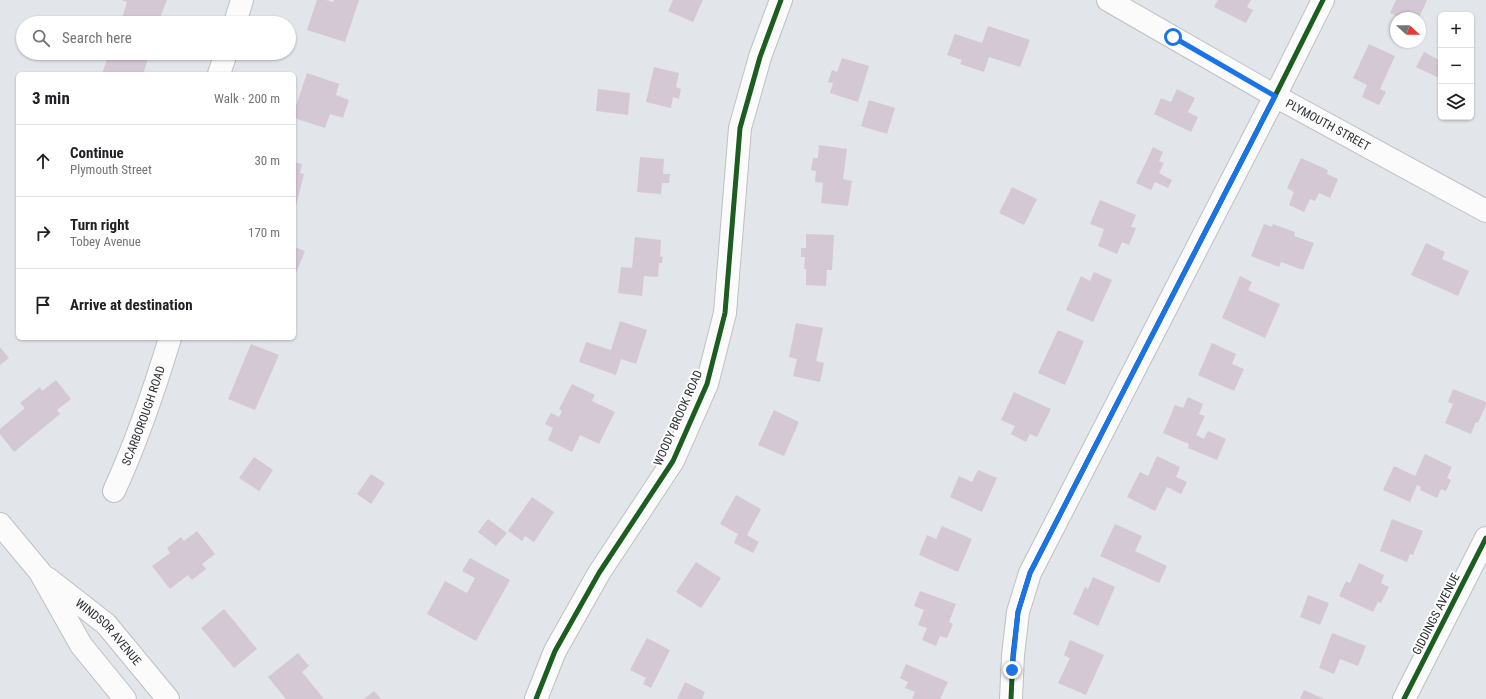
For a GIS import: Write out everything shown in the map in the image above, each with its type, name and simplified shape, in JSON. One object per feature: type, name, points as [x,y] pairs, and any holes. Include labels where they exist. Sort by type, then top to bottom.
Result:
[{"type":"street","points":[[237,16],[242,0]]},
{"type":"street","name":"WOODY BROOK ROAD","points":[[536,699],[555,651],[599,573],[673,461],[706,384],[725,313],[740,128],[760,57],[782,0]]},
{"type":"street","name":"PLYMOUTH STREET","points":[[1108,0],[1275,96],[1486,211]]},
{"type":"street","points":[[1011,699],[1013,655],[1018,612],[1030,573],[1323,0]]},
{"type":"street","points":[[220,72],[224,60]]},
{"type":"street","name":"SCARBOROUGH ROAD","points":[[114,491],[140,429],[169,340]]},
{"type":"street","name":"WINDSOR AVENUE","points":[[0,524],[40,572],[81,645],[125,699]]},
{"type":"street","name":"GIDDINGS AVENUE","points":[[1404,699],[1486,538]]},
{"type":"street","name":"WINDSOR AVENUE","points":[[40,572],[106,624],[168,699]]},
{"type":"building","points":[[122,0],[167,0],[161,16],[123,16],[127,2]]},
{"type":"building","points":[[317,0],[333,2],[334,0],[359,0],[345,42],[307,30]]},
{"type":"building","points":[[673,0],[703,0],[693,22],[668,11]]},
{"type":"building","points":[[1218,0],[1251,0],[1247,7],[1253,10],[1246,23],[1214,7]]},
{"type":"building","points":[[1396,0],[1427,0],[1422,12],[1390,12]]},
{"type":"building","points":[[988,26],[1030,40],[1020,67],[989,57],[984,72],[960,64],[962,60],[947,55],[955,34],[982,43]]},
{"type":"building","points":[[1369,44],[1395,56],[1380,89],[1386,92],[1379,105],[1362,97],[1367,85],[1353,78]]},
{"type":"building","points":[[1424,52],[1438,59],[1438,78],[1416,67]]},
{"type":"building","points":[[842,58],[869,66],[858,102],[830,93],[833,83],[828,82],[832,70],[837,72]]},
{"type":"building","points":[[107,60],[148,60],[144,72],[103,72]]},
{"type":"building","points":[[654,67],[679,73],[676,87],[681,89],[679,99],[673,97],[671,108],[646,102]]},
{"type":"building","points":[[307,73],[339,84],[336,95],[349,100],[343,118],[330,114],[325,128],[296,119],[296,106]]},
{"type":"building","points":[[598,89],[630,93],[628,115],[596,111]]},
{"type":"building","points":[[1177,89],[1195,98],[1188,112],[1198,117],[1191,132],[1154,114],[1161,98],[1171,102]]},
{"type":"building","points":[[869,100],[895,108],[887,134],[861,126]]},
{"type":"building","points":[[819,145],[847,149],[843,179],[852,181],[848,206],[821,203],[823,183],[815,182],[816,171],[811,170],[813,158],[818,158]]},
{"type":"building","points":[[1153,147],[1163,152],[1159,161],[1164,163],[1159,173],[1172,180],[1168,188],[1155,182],[1151,190],[1136,183]]},
{"type":"building","points":[[640,157],[664,159],[663,174],[670,174],[669,183],[662,183],[661,194],[637,192]]},
{"type":"building","points":[[1301,158],[1328,170],[1327,174],[1338,179],[1330,198],[1319,193],[1315,201],[1310,199],[1304,212],[1289,205],[1294,192],[1287,188]]},
{"type":"building","points":[[296,162],[302,164],[300,173],[304,174],[296,206]]},
{"type":"building","points":[[1012,187],[1037,199],[1024,225],[999,213]]},
{"type":"building","points":[[1100,200],[1136,215],[1131,227],[1136,228],[1129,245],[1122,242],[1117,254],[1098,246],[1104,229],[1090,224]]},
{"type":"building","points":[[1264,224],[1272,227],[1273,224],[1295,232],[1294,236],[1314,243],[1303,270],[1281,262],[1279,267],[1251,256]]},
{"type":"building","points":[[806,234],[834,235],[832,270],[827,270],[826,286],[806,285],[806,269],[804,269],[805,257],[801,257],[801,248],[806,248]]},
{"type":"building","points":[[635,237],[661,240],[660,256],[663,257],[662,263],[659,263],[658,277],[644,276],[642,296],[618,293],[621,267],[632,268]]},
{"type":"building","points":[[1426,243],[1445,252],[1442,259],[1469,271],[1458,296],[1411,275]]},
{"type":"building","points":[[296,248],[305,251],[296,273]]},
{"type":"building","points":[[1094,272],[1112,280],[1093,322],[1066,310],[1081,276],[1090,281]]},
{"type":"building","points":[[1240,276],[1252,282],[1248,290],[1280,304],[1265,338],[1222,318]]},
{"type":"building","points":[[620,321],[647,330],[636,364],[621,359],[616,375],[579,362],[586,342],[611,350]]},
{"type":"building","points":[[796,323],[823,328],[816,361],[824,363],[820,382],[793,376],[797,359],[789,357]]},
{"type":"building","points":[[1058,330],[1084,341],[1065,385],[1038,373]]},
{"type":"building","points":[[1212,343],[1236,354],[1232,364],[1244,369],[1234,391],[1198,375]]},
{"type":"building","points":[[251,344],[279,355],[255,410],[228,399]]},
{"type":"building","points":[[0,347],[9,358],[0,365]]},
{"type":"building","points":[[56,380],[71,399],[57,410],[60,414],[14,452],[0,434],[0,429],[25,408],[20,403],[40,387],[42,391]]},
{"type":"building","points":[[572,384],[595,395],[592,401],[615,412],[599,444],[580,435],[572,452],[548,440],[553,428],[545,424],[551,413],[559,417],[562,411],[559,409]]},
{"type":"building","points":[[1453,389],[1486,402],[1478,423],[1476,422],[1471,434],[1445,423],[1453,404],[1448,402]]},
{"type":"building","points":[[1014,392],[1051,409],[1037,437],[1030,434],[1026,442],[1011,434],[1015,426],[1001,420]]},
{"type":"building","points":[[1188,397],[1203,404],[1199,414],[1205,416],[1196,435],[1204,439],[1208,431],[1226,439],[1217,460],[1188,448],[1189,444],[1163,433],[1175,405],[1183,408]]},
{"type":"building","points":[[774,410],[799,422],[784,456],[758,445]]},
{"type":"building","points":[[1425,454],[1452,467],[1447,478],[1451,480],[1446,491],[1441,489],[1437,498],[1420,490],[1421,487],[1417,485],[1410,502],[1383,490],[1394,466],[1415,476]]},
{"type":"building","points":[[1157,456],[1180,467],[1176,477],[1187,482],[1181,494],[1167,487],[1155,511],[1127,497],[1140,472],[1148,476]]},
{"type":"building","points":[[254,457],[273,470],[259,491],[239,478]]},
{"type":"building","points":[[978,470],[997,478],[982,512],[950,497],[959,476],[972,482]]},
{"type":"building","points":[[371,474],[385,483],[371,504],[357,494]]},
{"type":"building","points":[[736,495],[761,509],[747,535],[759,542],[753,553],[734,543],[738,534],[720,524]]},
{"type":"building","points":[[532,497],[554,512],[534,542],[525,536],[522,541],[508,531]]},
{"type":"building","points":[[488,519],[507,533],[496,546],[478,532]]},
{"type":"building","points":[[1392,519],[1423,531],[1413,555],[1410,554],[1407,562],[1380,551]]},
{"type":"building","points":[[1115,524],[1142,536],[1135,551],[1167,566],[1159,583],[1100,556]]},
{"type":"building","points":[[942,526],[972,539],[958,572],[919,555],[927,535],[936,539]]},
{"type":"building","points":[[197,531],[215,554],[202,564],[206,569],[192,580],[188,575],[170,589],[152,566],[170,553],[167,548],[181,537],[184,541]]},
{"type":"building","points":[[470,558],[510,580],[476,641],[427,614],[445,581],[467,593],[475,578],[462,571]]},
{"type":"building","points":[[696,562],[721,578],[701,608],[676,592]]},
{"type":"building","points":[[1359,563],[1384,575],[1381,583],[1389,587],[1381,603],[1378,602],[1373,612],[1339,596],[1346,581],[1350,583]]},
{"type":"building","points":[[1093,577],[1115,587],[1098,626],[1073,614],[1085,587],[1088,589]]},
{"type":"building","points":[[920,591],[956,604],[949,622],[953,624],[947,638],[940,636],[936,646],[922,640],[927,628],[918,625],[924,610],[914,606]]},
{"type":"building","points":[[1308,595],[1329,603],[1320,625],[1300,617]]},
{"type":"building","points":[[224,609],[257,649],[234,668],[201,628]]},
{"type":"building","points":[[1332,633],[1366,646],[1358,666],[1340,659],[1334,674],[1319,668]]},
{"type":"building","points":[[647,638],[670,650],[651,688],[643,684],[646,678],[630,670]]},
{"type":"building","points":[[1070,640],[1104,655],[1086,695],[1058,683],[1070,658],[1064,655]]},
{"type":"building","points":[[298,653],[309,666],[302,672],[324,699],[286,699],[268,677]]},
{"type":"building","points":[[906,664],[948,682],[940,699],[912,699],[915,692],[905,688],[908,682],[900,678]]},
{"type":"building","points":[[685,682],[705,692],[702,699],[677,699]]},
{"type":"building","points":[[1304,690],[1324,699],[1300,699]]},
{"type":"building","points":[[374,691],[381,699],[364,699]]},
{"type":"cycle path","points":[[536,699],[555,651],[599,573],[673,461],[707,384],[725,313],[740,128],[760,57],[781,0]]},
{"type":"cycle path","points":[[1011,699],[1013,655],[1018,612],[1030,573],[1323,0]]},
{"type":"cycle path","points":[[1404,699],[1486,538]]},
{"type":"route","points":[[1012,670],[1018,612],[1030,573],[1275,96],[1173,37]]}]
